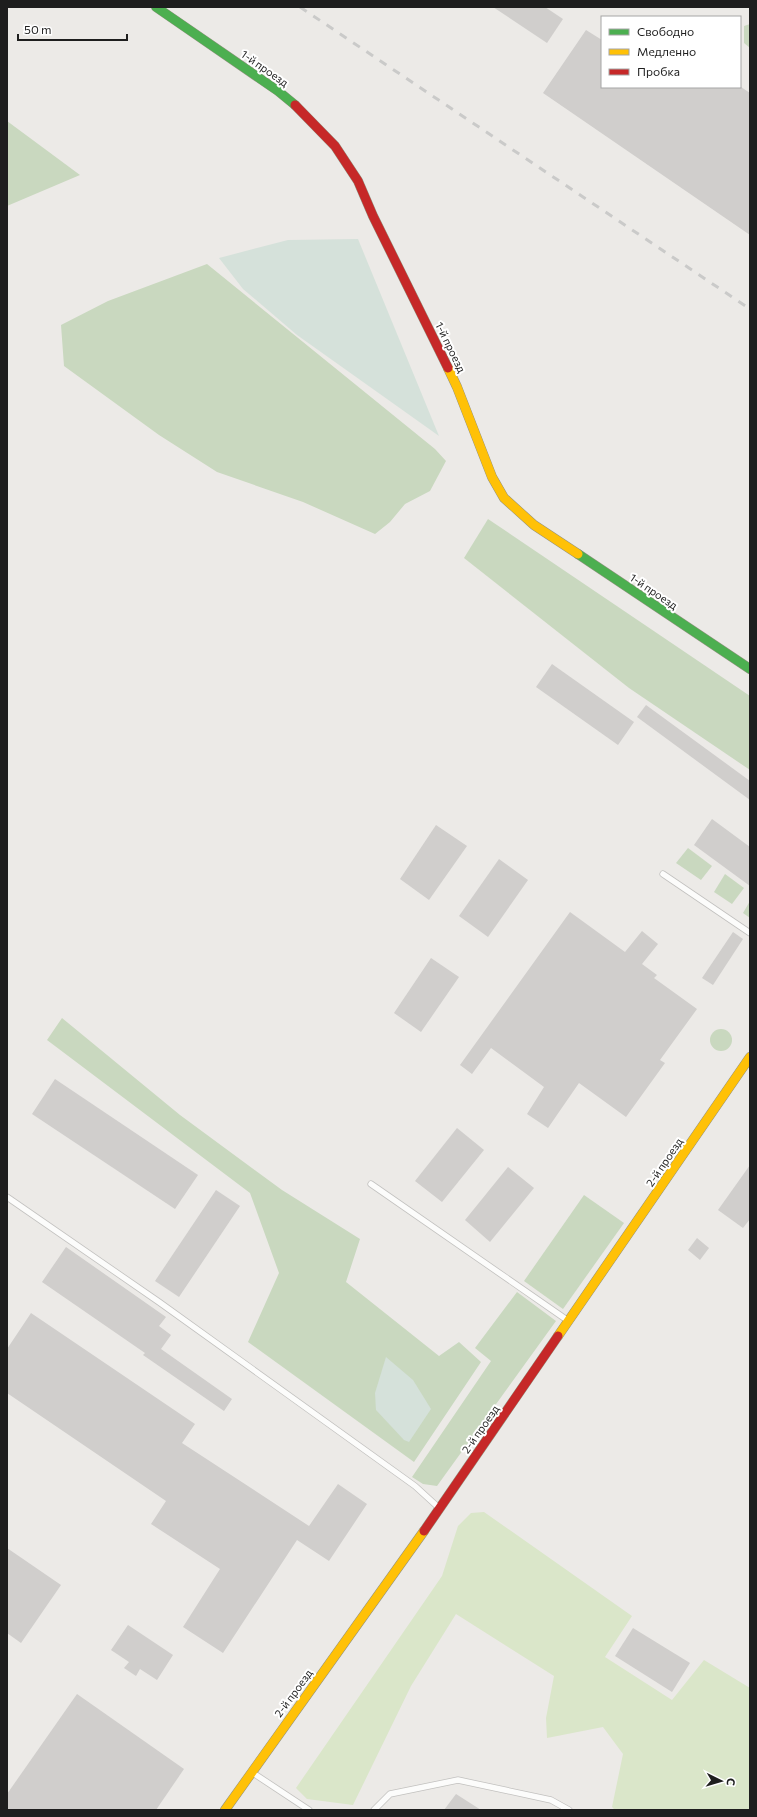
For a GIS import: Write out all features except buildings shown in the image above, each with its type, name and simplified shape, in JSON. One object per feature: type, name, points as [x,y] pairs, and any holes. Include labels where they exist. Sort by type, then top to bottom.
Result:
[{"type":"street","name":"1-й проезд","points":[[156,7],[278,91],[300,108],[335,146],[358,181],[373,216],[457,387],[492,477],[504,498],[534,525],[750,669]]},
{"type":"street","name":"2-й проезд","points":[[225,1810],[251,1771],[440,1508],[750,1057]]},
{"type":"lane","points":[[663,874],[750,933]]},
{"type":"lane","points":[[371,1184],[569,1322]]},
{"type":"lane","points":[[7,1197],[159,1302],[415,1486],[440,1508]]},
{"type":"lane","points":[[251,1771],[309,1810]]},
{"type":"lane","points":[[374,1810],[390,1794],[458,1780],[552,1800],[569,1810]]},
{"type":"green space","points":[[750,24],[750,48],[744,43],[744,26]]},
{"type":"green space","points":[[7,121],[80,175],[7,206]]},
{"type":"green space","points":[[207,264],[435,449],[446,461],[430,491],[405,504],[390,522],[375,534],[303,502],[217,472],[159,435],[64,366],[61,325],[108,301]]},
{"type":"green space","points":[[488,519],[750,696],[750,770],[629,688],[464,558]]},
{"type":"green space","points":[[688,848],[712,866],[701,880],[676,863]]},
{"type":"green space","points":[[725,874],[744,888],[732,904],[714,892]]},
{"type":"green space","points":[[750,901],[750,918],[743,913]]},
{"type":"green space","points":[[62,1018],[180,1115],[282,1190],[360,1239],[346,1282],[439,1356],[459,1342],[481,1362],[414,1462],[248,1342],[279,1273],[250,1193],[47,1040]]},
{"type":"green space","points":[[721,1029],[725,1030],[731,1036],[731,1044],[725,1050],[721,1051],[717,1050],[711,1044],[710,1040],[711,1036],[717,1030]]},
{"type":"green space","points":[[584,1195],[624,1223],[563,1309],[524,1281]]},
{"type":"green space","points":[[517,1292],[556,1321],[437,1486],[423,1484],[412,1477],[491,1361],[475,1348]]},
{"type":"green space","points":[[484,1512],[632,1616],[605,1657],[672,1700],[704,1660],[750,1688],[750,1810],[615,1810],[612,1807],[623,1754],[603,1727],[547,1738],[546,1718],[554,1676],[456,1614],[411,1686],[353,1805],[307,1799],[296,1788],[442,1576],[458,1526],[471,1513]]},
{"type":"shaded area","points":[[358,239],[439,436],[297,335],[243,289],[219,258],[288,240]]},
{"type":"shaded area","points":[[386,1357],[413,1380],[431,1409],[409,1442],[404,1440],[376,1410],[375,1393]]},
{"type":"railway","points":[[300,7],[750,309]]},
{"type":"traffic: fast","points":[[156,7],[278,91],[295,105]]},
{"type":"traffic: fast","points":[[578,554],[750,669]]},
{"type":"traffic: slow","points":[[448,368],[457,387],[492,477],[504,498],[534,525],[578,554]]},
{"type":"traffic: slow","points":[[558,1336],[750,1057]]},
{"type":"traffic: slow","points":[[225,1810],[424,1531]]},
{"type":"traffic: jam","points":[[295,105],[335,146],[358,181],[373,216],[448,368]]},
{"type":"traffic: jam","points":[[424,1531],[558,1336]]}]
